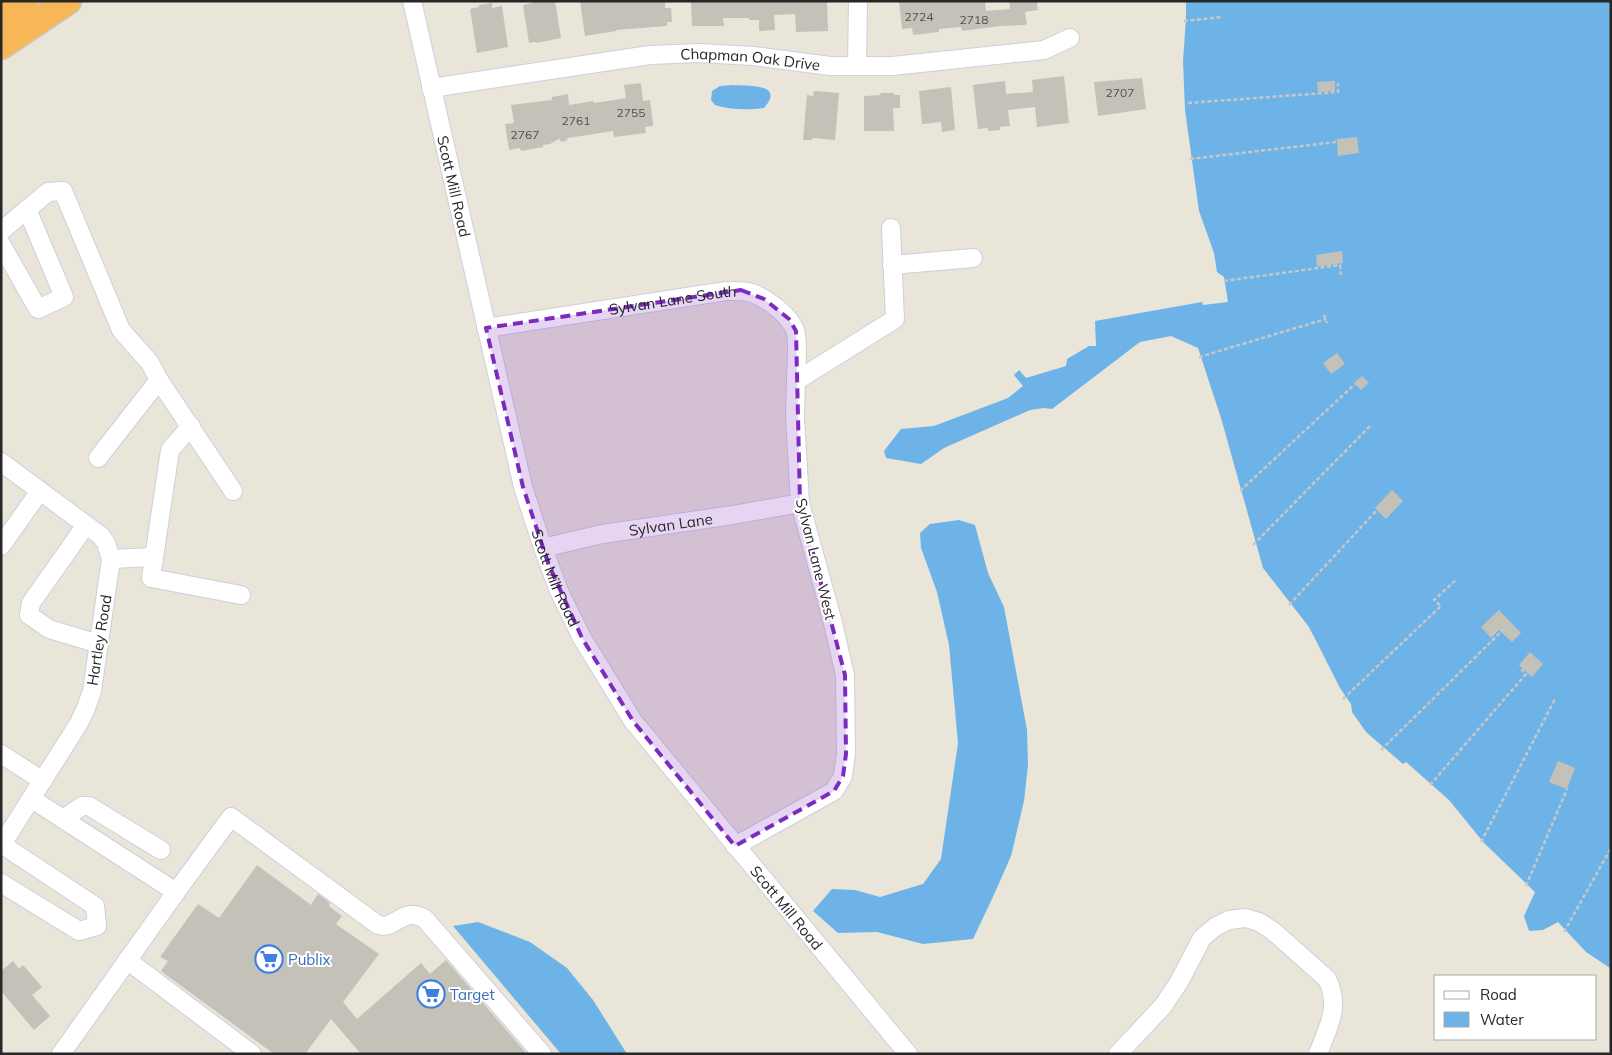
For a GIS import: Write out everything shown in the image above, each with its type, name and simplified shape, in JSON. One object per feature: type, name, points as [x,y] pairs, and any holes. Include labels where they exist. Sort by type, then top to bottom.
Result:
[{"type":"highway","points":[[1,15],[25,1]]},
{"type":"highway","points":[[1,46],[68,1]]},
{"type":"street","name":"Scott Mill Road","points":[[412,1],[523,487],[559,591],[582,638],[633,721],[908,1054]]},
{"type":"street","points":[[857,66],[858,1]]},
{"type":"street","name":"Chapman Oak Drive","points":[[431,88],[650,55],[699,53],[753,56],[830,66],[892,66],[1044,50],[1070,38]]},
{"type":"street","points":[[1,230],[48,192],[63,191],[121,330],[150,363],[159,380],[233,491]]},
{"type":"street","points":[[1,244],[38,309],[64,297],[27,209]]},
{"type":"street","points":[[796,381],[894,319],[891,228]]},
{"type":"street","points":[[892,265],[973,258]]},
{"type":"street","name":"Sylvan Lane South","points":[[486,328],[741,290],[752,292],[764,299],[789,319],[796,331],[796,381]]},
{"type":"street","points":[[98,458],[159,380]]},
{"type":"street","name":"Sylvan Lane West","points":[[735,846],[834,791],[843,776],[846,754],[845,675],[832,619],[800,503],[795,417],[796,381]]},
{"type":"street","points":[[191,426],[170,450],[151,578],[241,595]]},
{"type":"street","points":[[1,462],[101,536],[106,543],[111,559],[153,557]]},
{"type":"street","points":[[1,546],[40,491]]},
{"type":"street","name":"Sylvan Lane","points":[[543,548],[602,534],[800,503]]},
{"type":"street","points":[[86,525],[31,603],[29,615],[48,629],[99,644]]},
{"type":"street","name":"Hartley Road","points":[[2,845],[79,723],[86,708],[92,691],[111,559]]},
{"type":"street","points":[[1,754],[43,781]]},
{"type":"street","points":[[32,799],[176,892]]},
{"type":"street","points":[[63,819],[82,806],[89,806],[161,850]]},
{"type":"street","points":[[61,1054],[231,817],[378,925],[384,927],[408,915],[425,918],[542,1054]]},
{"type":"street","points":[[131,862],[146,841]]},
{"type":"street","points":[[1,883],[79,931],[97,926],[95,906],[2,845]]},
{"type":"street","points":[[1118,1054],[1162,1006],[1179,982],[1202,938],[1215,927],[1229,920],[1246,918],[1259,922],[1273,931],[1328,980],[1334,1002],[1332,1014],[1318,1054]]},
{"type":"street","points":[[127,960],[252,1054]]},
{"type":"path","points":[[1184,21],[1222,17]]},
{"type":"path","points":[[1188,104],[1338,92],[1338,83]]},
{"type":"path","points":[[1190,159],[1337,142]]},
{"type":"path","points":[[1224,281],[1340,265],[1341,275]]},
{"type":"path","points":[[1324,315],[1327,323]]},
{"type":"path","points":[[1199,357],[1326,319]]},
{"type":"path","points":[[1240,491],[1355,384]]},
{"type":"path","points":[[1253,545],[1371,425]]},
{"type":"path","points":[[1289,605],[1377,510]]},
{"type":"path","points":[[1343,699],[1441,606],[1434,600],[1457,579]]},
{"type":"path","points":[[1381,750],[1508,625]]},
{"type":"path","points":[[1430,785],[1526,674],[1521,669]]},
{"type":"path","points":[[1481,842],[1555,699]]},
{"type":"path","points":[[1526,886],[1566,789]]},
{"type":"path","points":[[1564,932],[1611,848]]},
{"type":"highlighted area","points":[[741,290],[764,299],[789,319],[796,331],[800,503],[845,675],[846,754],[843,776],[834,791],[735,846],[633,721],[582,638],[548,563],[523,487],[486,328]]},
{"type":"water","points":[[1186,1],[1611,1],[1610,968],[1586,952],[1558,922],[1543,930],[1529,931],[1524,916],[1535,892],[1484,843],[1449,800],[1406,762],[1403,764],[1366,732],[1352,712],[1351,704],[1340,688],[1309,627],[1263,568],[1221,418],[1198,348],[1171,336],[1140,342],[1052,409],[1030,410],[944,448],[921,464],[886,458],[884,451],[901,429],[934,426],[1008,398],[1023,386],[1014,375],[1019,370],[1026,378],[1066,366],[1067,359],[1089,346],[1096,346],[1095,321],[1202,302],[1203,305],[1228,302],[1224,277],[1217,272],[1214,253],[1199,211],[1185,110],[1183,61]]},
{"type":"water","points":[[732,85],[762,88],[770,94],[770,100],[764,108],[758,109],[733,109],[715,105],[711,100],[712,91],[720,86]]},
{"type":"water","points":[[959,520],[975,525],[988,573],[1004,607],[1027,730],[1028,765],[1024,801],[1011,856],[973,939],[923,944],[877,932],[838,933],[813,911],[832,889],[855,890],[880,897],[923,884],[941,859],[958,743],[949,645],[937,592],[921,548],[920,533],[930,524]]},
{"type":"water","points":[[478,922],[530,942],[567,968],[593,1000],[627,1054],[561,1054],[453,926]]},
{"type":"building","points":[[532,1],[555,1],[561,38],[529,43],[523,5],[532,3]]},
{"type":"building","points":[[580,1],[665,1],[665,8],[671,8],[672,22],[667,22],[667,26],[616,30],[585,36]]},
{"type":"building","points":[[691,1],[827,1],[828,31],[796,32],[795,14],[774,15],[775,30],[759,31],[759,20],[749,20],[749,18],[723,18],[724,26],[692,26]]},
{"type":"building","points":[[899,1],[985,1],[986,11],[1010,9],[1009,1],[1037,1],[1038,10],[1025,12],[1027,24],[1024,25],[962,31],[961,27],[939,29],[939,32],[913,35],[912,28],[902,29]]},
{"type":"building","points":[[492,3],[492,8],[502,6],[508,47],[477,53],[470,9]]},
{"type":"building","points":[[1064,76],[1069,123],[1037,127],[1035,107],[1008,110],[1010,126],[1000,127],[1000,130],[988,131],[988,128],[978,129],[973,85],[1005,81],[1006,94],[1033,92],[1032,80]]},
{"type":"building","points":[[1142,78],[1146,109],[1098,116],[1094,82]]},
{"type":"building","points":[[1335,81],[1335,91],[1318,92],[1317,82]]},
{"type":"building","points":[[641,83],[643,101],[650,100],[653,124],[653,126],[645,127],[646,133],[614,137],[613,131],[568,138],[562,142],[559,139],[550,144],[543,145],[543,147],[521,151],[520,148],[509,150],[505,124],[514,123],[511,105],[552,100],[552,97],[568,94],[569,105],[621,99],[626,98],[624,85]]},
{"type":"building","points":[[951,87],[955,130],[942,132],[941,122],[922,124],[919,91]]},
{"type":"building","points":[[814,91],[839,93],[835,140],[813,138],[812,140],[803,140],[807,95],[813,96]]},
{"type":"building","points":[[881,93],[900,95],[900,108],[893,108],[894,131],[864,131],[864,96],[880,95]]},
{"type":"building","points":[[1357,137],[1359,153],[1338,156],[1337,139]]},
{"type":"building","points":[[1342,251],[1343,263],[1317,267],[1316,255]]},
{"type":"building","points":[[1337,353],[1345,364],[1331,374],[1323,363]]},
{"type":"building","points":[[1362,376],[1369,383],[1361,390],[1354,383]]},
{"type":"building","points":[[1392,490],[1403,501],[1386,519],[1375,508]]},
{"type":"building","points":[[1499,610],[1521,633],[1512,642],[1499,630],[1491,638],[1481,627]]},
{"type":"building","points":[[1530,652],[1543,664],[1532,677],[1519,665]]},
{"type":"building","points":[[1558,761],[1575,768],[1567,789],[1549,782]]},
{"type":"building","name":"Publix","points":[[257,865],[311,905],[318,894],[342,916],[336,924],[379,954],[343,1002],[357,1019],[421,963],[430,974],[446,960],[527,1054],[361,1054],[331,1019],[305,1054],[274,1054],[161,971],[168,961],[160,957],[198,904],[219,918]]},
{"type":"building","points":[[13,961],[19,969],[23,965],[42,987],[32,995],[50,1016],[34,1030],[1,991],[1,971]]},
{"type":"place","name":"Publix","points":[[269,959]]},
{"type":"place","name":"Target","points":[[431,994]]}]
